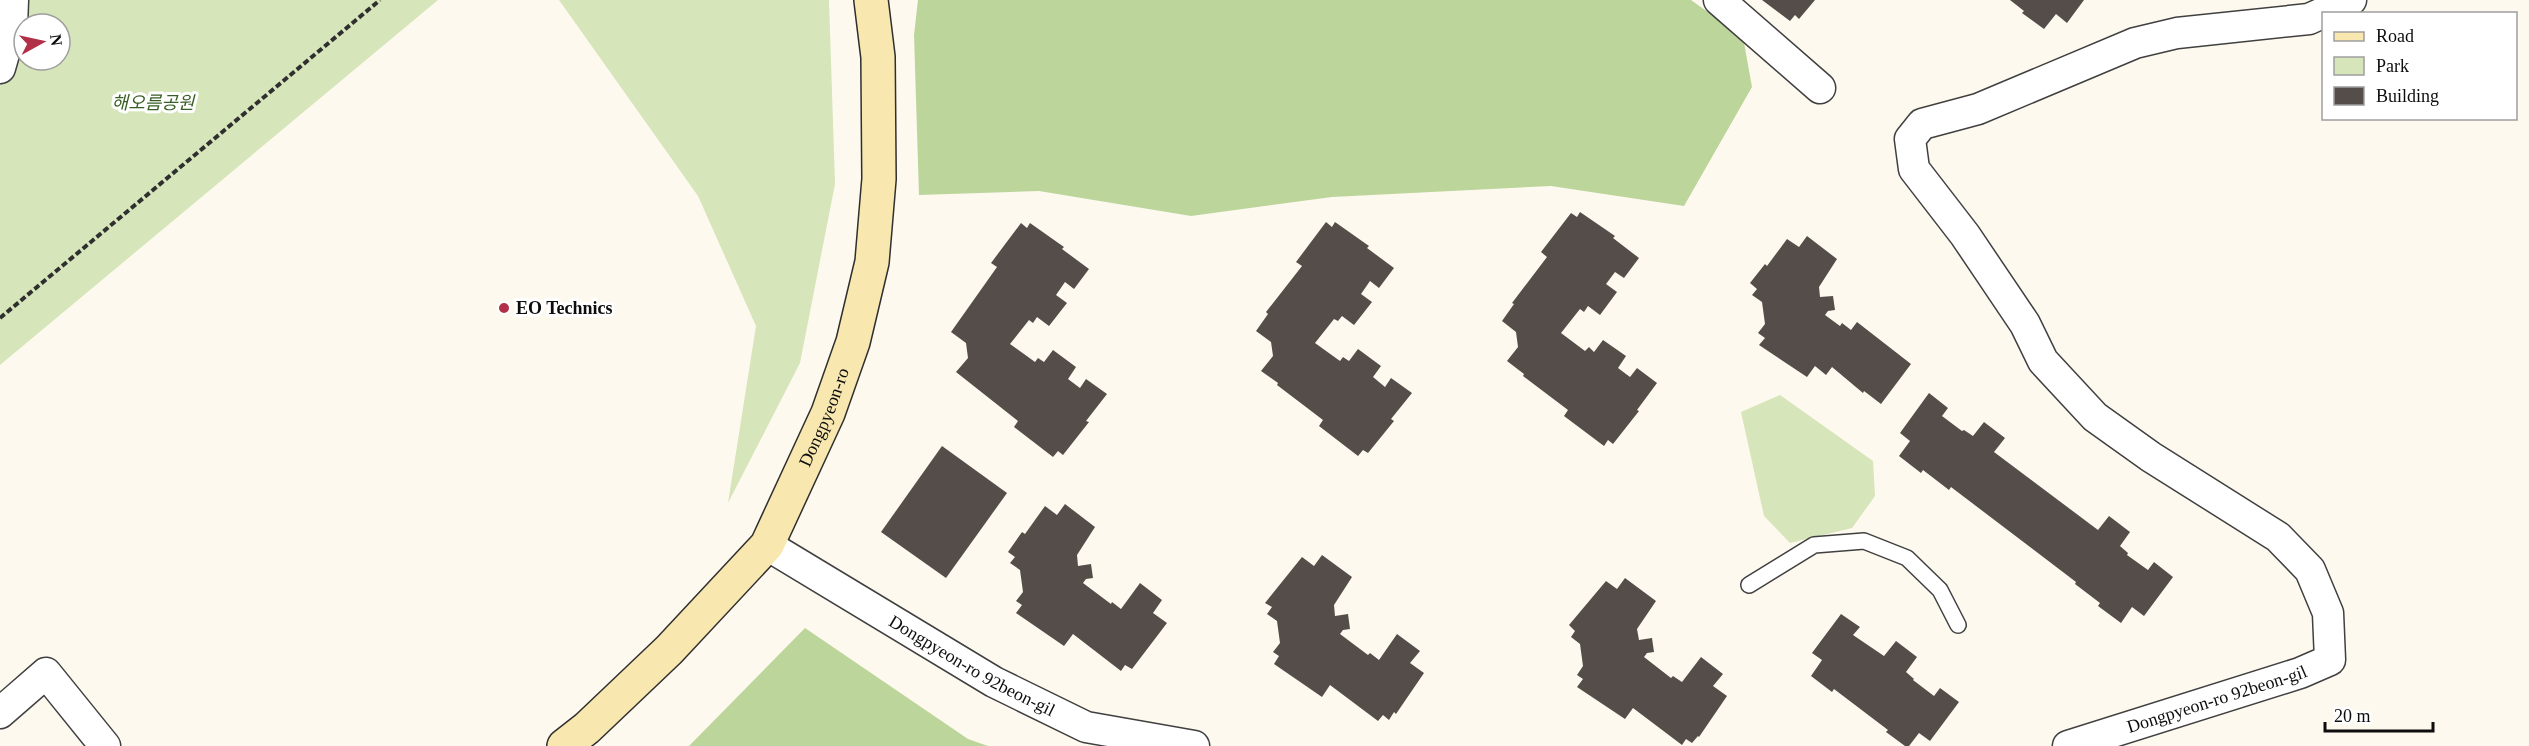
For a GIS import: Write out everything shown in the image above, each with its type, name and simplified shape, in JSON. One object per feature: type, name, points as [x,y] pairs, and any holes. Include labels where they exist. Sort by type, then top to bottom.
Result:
[{"type":"street","points":[[0,68],[12,26],[13,0]]},
{"type":"street","name":"Dongpyeon-ro","points":[[564,746],[587,728],[669,650],[766,545],[828,413],[853,342],[872,262],[879,168],[878,57],[871,0]]},
{"type":"street","points":[[1719,0],[1820,88]]},
{"type":"street","name":"Dongpyeon-ro 92beon-gil","points":[[2324,12],[2351,0]]},
{"type":"street","name":"Dongpyeon-ro 92beon-gil","points":[[2068,746],[2300,673],[2330,660],[2328,613],[2310,570],[2278,537],[2151,457],[2095,417],[2043,361],[2025,324],[1972,245],[1914,169],[1910,139],[1922,124],[1978,109],[2135,42],[2177,33],[2309,19],[2322,13]]},
{"type":"street","name":"Dongpyeon-ro 92beon-gil","points":[[766,545],[994,682],[1086,727],[1194,746]]},
{"type":"street","points":[[0,713],[46,673],[105,746]]},
{"type":"lane","points":[[1749,585],[1814,545],[1864,541],[1907,558],[1940,590],[1958,625]]},
{"type":"path","points":[[0,318],[380,0]]},
{"type":"green space","name":"해오름공원","points":[[0,0],[438,0],[0,365]]},
{"type":"green space","points":[[559,0],[829,0],[835,184],[800,363],[728,503],[756,326],[698,196]]},
{"type":"green space","points":[[918,0],[1691,0],[1743,37],[1752,87],[1684,206],[1551,186],[1332,197],[1191,216],[1039,191],[919,195],[914,35]]},
{"type":"green space","points":[[1780,395],[1873,461],[1875,496],[1852,528],[1790,543],[1764,516],[1741,412]]},
{"type":"green space","points":[[805,628],[968,739],[988,746],[689,746]]},
{"type":"building","points":[[1762,0],[1815,0],[1799,19],[1795,15],[1790,21]]},
{"type":"building","points":[[2010,0],[2084,0],[2067,23],[2056,14],[2044,29],[2022,13],[2024,11]]},
{"type":"building","points":[[1580,212],[1615,236],[1613,238],[1639,258],[1624,278],[1615,272],[1606,284],[1617,292],[1600,315],[1588,306],[1584,312],[1580,309],[1561,333],[1585,351],[1589,347],[1594,352],[1603,340],[1626,356],[1618,368],[1630,377],[1637,368],[1657,383],[1613,444],[1608,440],[1604,446],[1564,416],[1568,410],[1507,361],[1518,347],[1516,332],[1502,321],[1514,304],[1512,303],[1547,257],[1541,252],[1571,213],[1577,217]]},
{"type":"building","points":[[1326,222],[1332,227],[1335,222],[1369,246],[1367,248],[1394,268],[1379,288],[1370,281],[1361,294],[1372,302],[1354,325],[1342,316],[1338,321],[1334,319],[1315,343],[1340,361],[1343,357],[1349,361],[1358,349],[1381,366],[1373,377],[1385,387],[1391,378],[1412,393],[1391,419],[1394,421],[1368,453],[1363,450],[1358,456],[1319,426],[1323,420],[1261,371],[1273,356],[1271,342],[1256,331],[1268,314],[1266,312],[1302,266],[1296,262]]},
{"type":"building","points":[[1021,223],[1027,228],[1030,223],[1064,247],[1062,249],[1089,269],[1074,289],[1065,282],[1056,295],[1067,303],[1049,326],[1037,317],[1033,323],[1029,320],[1010,344],[1035,362],[1038,358],[1044,362],[1053,350],[1076,367],[1068,379],[1080,388],[1086,379],[1107,394],[1063,455],[1058,451],[1053,457],[1014,427],[1018,421],[956,372],[968,358],[966,343],[951,332],[997,267],[991,263]]},
{"type":"building","points":[[1807,236],[1837,259],[1819,287],[1820,297],[1833,296],[1835,310],[1828,311],[1825,315],[1840,326],[1842,323],[1851,330],[1857,322],[1911,364],[1881,404],[1864,391],[1863,393],[1832,367],[1826,375],[1815,366],[1807,377],[1759,345],[1765,338],[1758,333],[1765,324],[1762,302],[1752,295],[1757,289],[1750,283],[1765,264],[1767,266],[1787,239],[1799,247]]},
{"type":"building","points":[[1929,393],[1948,408],[1942,416],[1962,431],[1973,436],[1984,422],[2005,438],[1994,452],[2098,530],[2109,516],[2130,532],[2120,546],[2128,553],[2127,555],[2148,570],[2154,562],[2173,577],[2144,616],[2132,607],[2121,623],[2098,606],[2100,603],[2075,584],[2076,582],[1951,487],[1949,490],[1923,470],[1921,473],[1899,456],[1910,441],[1900,433]]},
{"type":"building","points":[[942,446],[1007,493],[946,578],[881,532]]},
{"type":"building","points":[[1065,504],[1095,527],[1077,555],[1078,566],[1091,564],[1093,578],[1086,579],[1083,583],[1121,609],[1140,583],[1162,600],[1153,613],[1167,623],[1132,669],[1125,665],[1121,671],[1073,634],[1064,646],[1016,613],[1022,605],[1016,601],[1023,592],[1020,570],[1010,563],[1015,557],[1008,552],[1022,532],[1025,534],[1045,506],[1057,515]]},
{"type":"building","points":[[1322,555],[1352,577],[1334,605],[1335,616],[1348,614],[1350,629],[1343,630],[1340,634],[1368,655],[1370,653],[1379,660],[1397,634],[1420,651],[1410,663],[1424,673],[1396,714],[1394,712],[1389,720],[1383,715],[1378,721],[1330,685],[1322,697],[1274,664],[1279,656],[1273,652],[1280,643],[1277,621],[1267,614],[1272,607],[1265,603],[1302,557],[1314,566]]},
{"type":"building","points":[[1625,578],[1656,601],[1637,629],[1639,640],[1652,638],[1654,652],[1647,653],[1644,657],[1671,678],[1673,676],[1682,682],[1701,657],[1723,674],[1713,686],[1727,696],[1699,737],[1692,743],[1686,739],[1682,745],[1633,708],[1625,719],[1577,687],[1583,679],[1577,675],[1583,666],[1580,644],[1571,637],[1575,631],[1569,625],[1606,581],[1617,589]]},
{"type":"building","points":[[1841,614],[1860,627],[1853,635],[1884,656],[1896,641],[1917,657],[1906,672],[1913,680],[1934,696],[1940,688],[1959,702],[1930,741],[1919,733],[1909,746],[1905,746],[1886,732],[1888,730],[1834,689],[1832,692],[1811,676],[1822,660],[1812,653]]},
{"type":"place","name":"EO Technics","points":[[504,308]]}]
